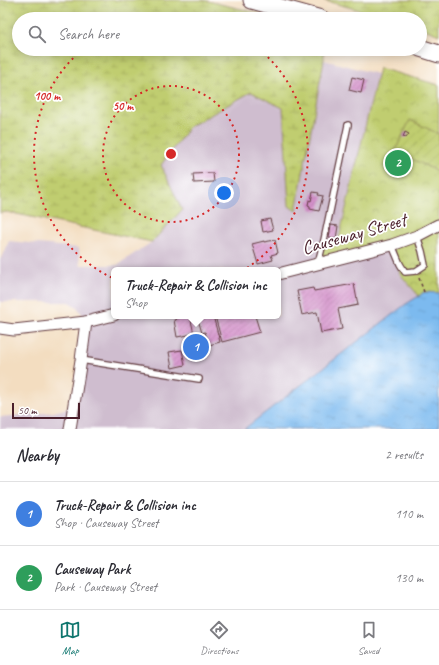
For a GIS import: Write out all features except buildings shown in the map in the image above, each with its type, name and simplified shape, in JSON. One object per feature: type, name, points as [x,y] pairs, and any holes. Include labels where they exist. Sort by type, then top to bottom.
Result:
[{"type":"main road","points":[[252,0],[296,12]]},
{"type":"main road","points":[[427,50],[439,54]]},
{"type":"street","name":"Causeway Street","points":[[281,273],[392,245],[417,236],[438,225]]},
{"type":"street","points":[[0,328],[14,330],[86,322],[111,316]]},
{"type":"street","points":[[70,429],[86,322]]},
{"type":"lane","points":[[318,264],[348,125]]},
{"type":"lane","points":[[392,245],[405,272],[416,271],[425,265],[417,236]]},
{"type":"lane","points":[[81,360],[198,379]]},
{"type":"path","points":[[416,271],[424,292]]},
{"type":"shaded area","points":[[324,60],[377,74],[338,242],[318,263],[392,245],[400,274],[419,296],[406,304],[244,429],[0,429],[0,417],[54,412],[73,407],[86,322],[77,307],[69,302],[0,302],[0,260],[9,241],[79,248],[80,265],[117,265],[152,242],[182,210],[161,165],[189,127],[251,92],[283,108],[289,206],[296,211]]},
{"type":"green space","points":[[0,0],[204,0],[253,12],[12,12],[12,56],[324,56],[296,211],[289,206],[283,108],[251,92],[189,127],[161,165],[182,210],[152,242],[7,212],[0,213]]},
{"type":"green space","points":[[322,0],[439,0],[439,35],[427,30],[427,12],[366,12]]},
{"type":"green space","points":[[379,68],[439,85],[439,293],[425,292],[419,296],[400,274],[392,245],[318,264],[324,240],[338,242]]},
{"type":"green space","points":[[410,120],[439,134],[439,172],[395,151]]},
{"type":"water","points":[[424,292],[439,293],[439,429],[244,429],[406,304]]},
{"type":"place","name":"Causeway Park","points":[[398,163]]},
{"type":"place","name":"Truck-Repair & Collision inc","points":[[196,347]]}]
